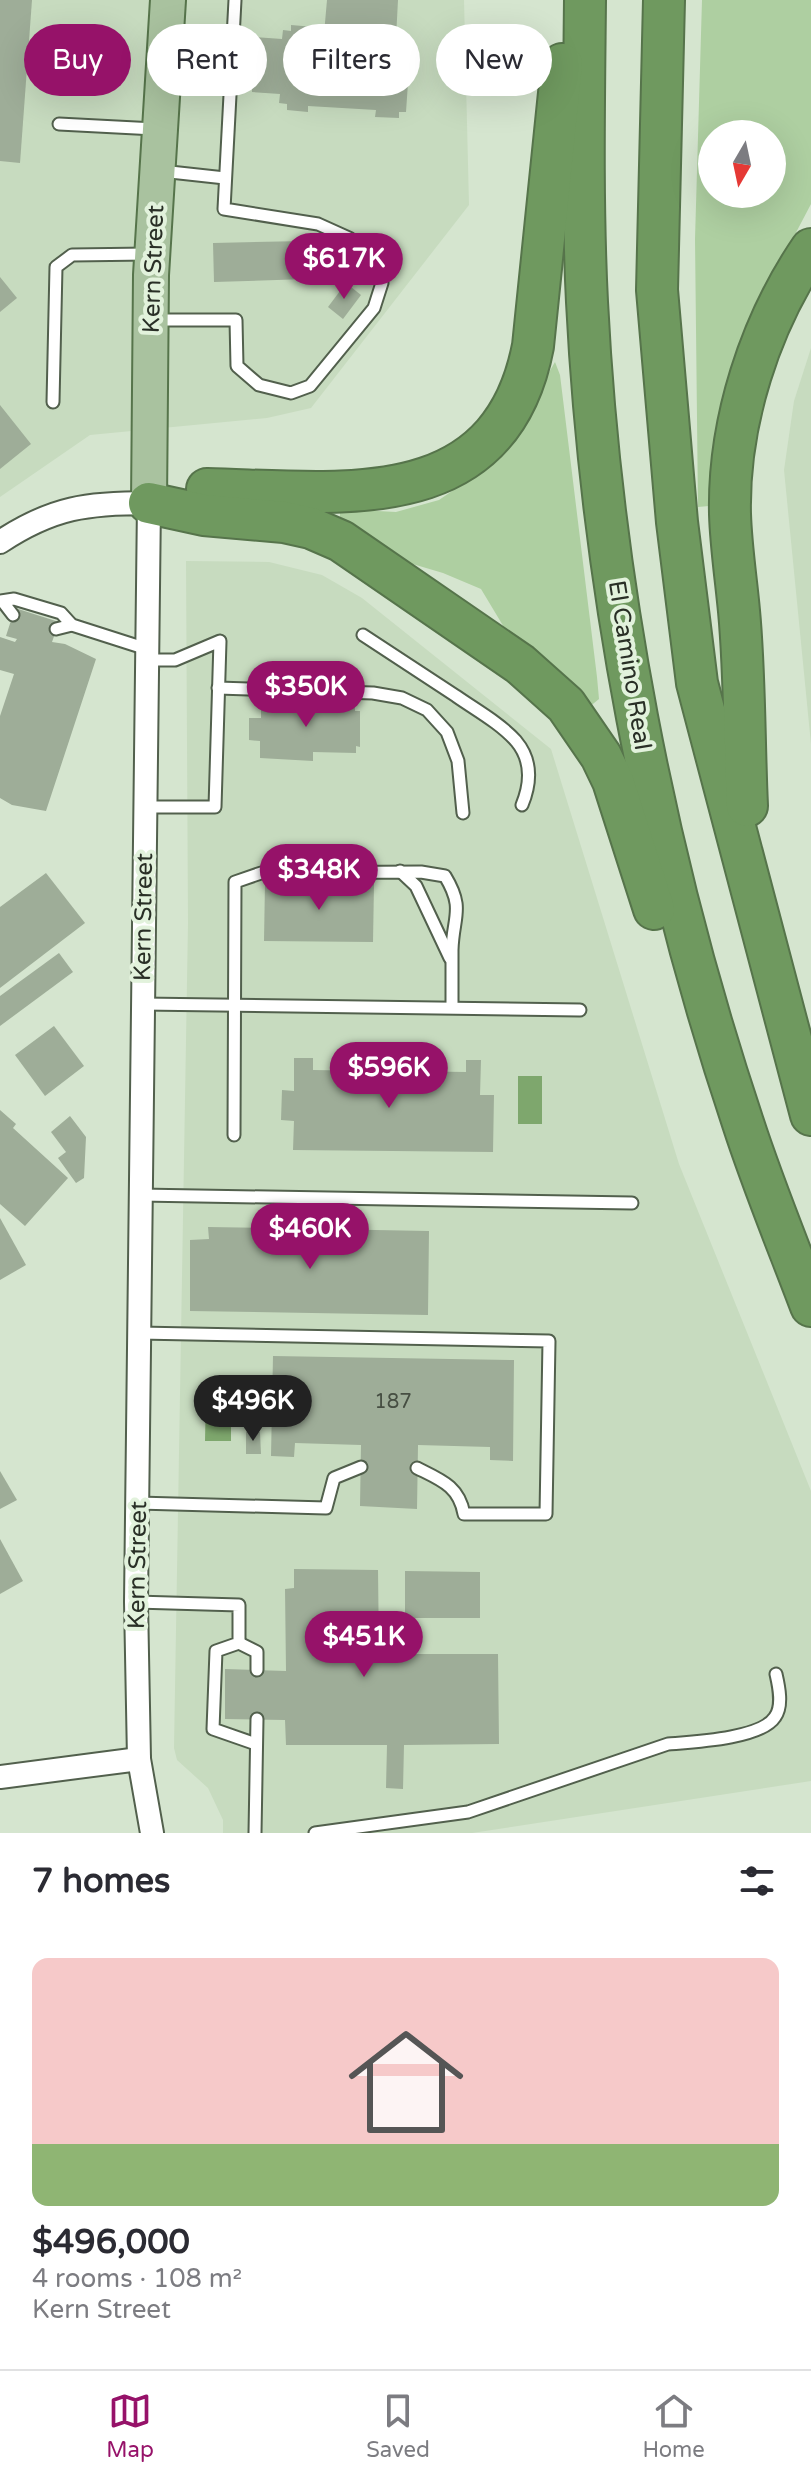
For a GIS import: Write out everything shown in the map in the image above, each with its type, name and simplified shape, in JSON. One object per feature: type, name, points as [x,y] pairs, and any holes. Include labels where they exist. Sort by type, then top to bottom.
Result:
[{"type":"highway","points":[[149,503],[204,489],[341,491],[411,484],[444,473],[478,448],[502,423],[516,403],[533,346],[570,0]]},
{"type":"highway","name":"El Camino Real","points":[[585,0],[587,302],[605,499],[617,592],[647,769],[715,1037],[763,1182],[811,1306]]},
{"type":"highway","points":[[664,0],[657,290],[677,522],[697,683],[811,1115]]},
{"type":"highway","points":[[750,882],[739,610],[732,570],[730,510],[734,450],[757,357],[776,309],[811,249]]},
{"type":"highway","points":[[149,503],[204,515],[284,522],[311,528],[341,541],[445,611],[547,686],[584,728],[601,756],[626,818],[669,957],[715,1037]]},
{"type":"main road","name":"Kern Street","points":[[149,503],[152,254],[168,0]]},
{"type":"street","points":[[0,542],[43,519],[79,506],[149,503]]},
{"type":"street","name":"Kern Street","points":[[149,503],[136,1602],[139,1759],[152,1833]]},
{"type":"street","points":[[0,1777],[139,1759]]},
{"type":"lane","points":[[150,320],[236,320],[237,366],[259,385],[291,393],[310,386],[374,308],[382,283],[374,260],[349,238],[318,224],[224,209],[235,0]]},
{"type":"lane","points":[[59,124],[159,129]]},
{"type":"lane","points":[[157,170],[225,178]]},
{"type":"lane","points":[[53,402],[56,267],[72,255],[152,254]]},
{"type":"lane","points":[[13,615],[2,601],[14,599],[61,613],[72,625],[148,655],[175,660],[220,641],[215,807],[145,807]]},
{"type":"lane","points":[[56,629],[72,625]]},
{"type":"lane","points":[[363,635],[488,717],[516,742],[529,772],[529,784],[522,805]]},
{"type":"lane","points":[[218,688],[373,693],[402,698],[427,710],[447,732],[458,761],[463,813]]},
{"type":"lane","points":[[400,871],[416,886],[452,962]]},
{"type":"lane","points":[[234,1135],[235,882],[261,873],[400,871],[445,876],[455,893],[458,912],[452,962],[452,1007]]},
{"type":"lane","points":[[142,1004],[580,1010]]},
{"type":"lane","points":[[140,1195],[632,1203]]},
{"type":"lane","points":[[139,1333],[549,1341],[546,1514],[464,1514],[461,1499],[445,1482],[417,1468]]},
{"type":"lane","points":[[138,1503],[326,1508],[334,1478],[361,1467]]},
{"type":"lane","points":[[136,1602],[239,1605],[239,1643]]},
{"type":"lane","points":[[256,1744],[213,1729],[216,1651],[239,1643],[257,1652],[257,1670]]},
{"type":"lane","points":[[315,1833],[468,1812],[668,1744],[763,1728],[776,1716],[780,1693],[776,1674]]},
{"type":"lane","points":[[255,1833],[257,1719]]},
{"type":"shaded area","points":[[0,0],[464,0],[465,24],[436,24],[436,96],[466,96],[469,205],[311,408],[267,418],[90,435],[0,497]]},
{"type":"shaded area","points":[[702,0],[811,0],[811,204],[770,282],[720,505],[698,507],[695,239],[698,137],[698,208],[786,208],[786,120],[698,120]]},
{"type":"shaded area","points":[[811,348],[811,744],[784,470],[794,401]]},
{"type":"shaded area","points":[[555,362],[560,375],[597,677],[599,699],[588,708],[511,639],[481,589],[443,573],[389,557],[340,520],[340,509],[396,512],[439,500],[474,476],[508,443]]},
{"type":"shaded area","points":[[186,561],[269,562],[322,575],[362,598],[551,749],[679,1164],[811,1491],[811,1781],[472,1833],[223,1833],[223,1820],[208,1788],[177,1760],[174,1748],[188,923]]},
{"type":"shaded area","points":[[518,1076],[542,1076],[542,1124],[518,1124]]},
{"type":"shaded area","points":[[206,1393],[231,1393],[231,1441],[205,1441]]},
{"type":"building","points":[[0,0],[32,0],[30,24],[24,24],[25,96],[20,163],[0,161]]},
{"type":"building","points":[[327,0],[398,0],[397,24],[325,24]]},
{"type":"building","points":[[283,30],[283,96],[407,96],[406,112],[399,112],[399,118],[375,117],[376,110],[308,106],[308,112],[287,110],[287,104],[279,103],[280,94],[267,93],[267,38],[282,39]]},
{"type":"building","points":[[305,241],[307,279],[214,282],[213,243]]},
{"type":"building","points":[[0,277],[17,298],[0,312]]},
{"type":"building","points":[[346,283],[361,295],[343,319],[328,307]]},
{"type":"building","points":[[0,405],[31,444],[0,469]]},
{"type":"building","points":[[15,608],[59,622],[52,642],[65,644],[96,659],[46,811],[12,805],[0,798],[0,716],[14,674],[0,670],[0,637],[15,642],[17,639],[6,636]]},
{"type":"building","points":[[261,700],[355,701],[355,711],[360,711],[360,747],[356,746],[356,753],[313,752],[313,761],[260,758],[260,741],[249,740],[249,718],[261,718]]},
{"type":"building","points":[[46,873],[85,923],[0,988],[0,907]]},
{"type":"building","points":[[265,883],[374,884],[373,942],[264,941]]},
{"type":"building","points":[[59,953],[73,972],[0,1026],[0,996]]},
{"type":"building","points":[[54,1026],[84,1066],[45,1096],[15,1055]]},
{"type":"building","points":[[294,1058],[313,1058],[313,1070],[378,1071],[378,1058],[396,1059],[396,1071],[466,1072],[466,1060],[481,1060],[480,1095],[494,1095],[493,1152],[293,1150],[294,1121],[281,1120],[282,1090],[294,1091]]},
{"type":"building","points":[[0,1110],[16,1124],[13,1128],[68,1178],[25,1226],[0,1204]]},
{"type":"building","points":[[70,1116],[86,1137],[84,1178],[76,1183],[58,1158],[66,1152],[51,1132]]},
{"type":"building","points":[[0,1218],[26,1265],[0,1280]]},
{"type":"building","points":[[208,1227],[429,1231],[428,1315],[190,1311],[190,1240],[209,1239]]},
{"type":"building","points":[[273,1356],[514,1360],[513,1461],[490,1460],[490,1447],[418,1445],[417,1509],[360,1506],[361,1445],[295,1443],[294,1457],[271,1456]]},
{"type":"building","points":[[246,1432],[260,1432],[261,1454],[246,1454]]},
{"type":"building","points":[[0,1471],[17,1500],[0,1509]]},
{"type":"building","points":[[0,1539],[23,1581],[0,1594]]},
{"type":"building","points":[[294,1569],[378,1570],[379,1654],[498,1654],[499,1744],[404,1745],[403,1789],[386,1788],[387,1745],[286,1745],[285,1720],[225,1719],[225,1669],[286,1671],[285,1589],[294,1588]]},
{"type":"building","points":[[405,1571],[480,1572],[480,1618],[405,1618]]}]
